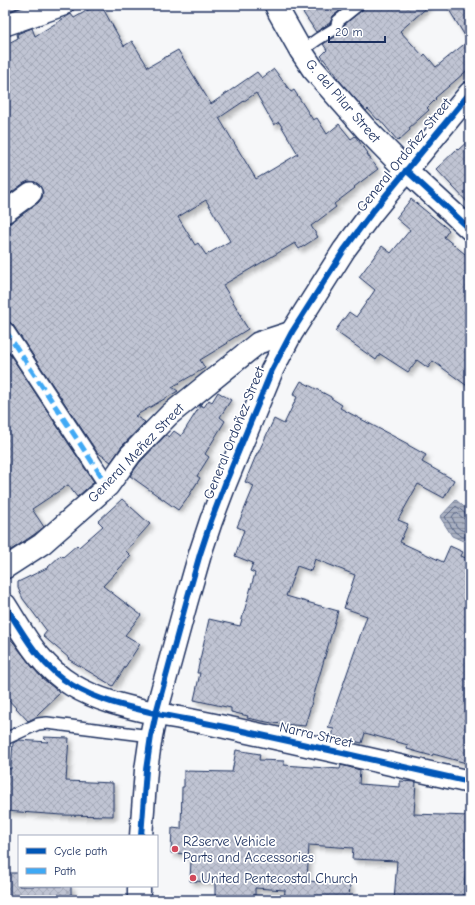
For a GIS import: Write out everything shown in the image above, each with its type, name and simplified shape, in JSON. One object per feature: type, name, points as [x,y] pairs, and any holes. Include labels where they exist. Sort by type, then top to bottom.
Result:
[{"type":"main road","name":"G. del Pilar Street","points":[[276,5],[301,52],[313,69],[365,128],[406,170],[470,229]]},
{"type":"main road","name":"General Ordoñez Street","points":[[141,835],[146,770],[151,736],[186,603],[211,521],[272,370],[292,332],[344,250],[373,211],[470,93]]},
{"type":"main road","name":"Narra Street","points":[[5,605],[33,650],[57,675],[71,685],[106,701],[470,782]]},
{"type":"main road","points":[[139,887],[139,900]]},
{"type":"street","points":[[5,25],[64,5]]},
{"type":"street","points":[[5,212],[31,193]]},
{"type":"street","points":[[5,330],[108,486]]},
{"type":"street","name":"General Meñez Street","points":[[5,568],[42,544],[108,486],[131,454],[213,371],[258,343],[292,332]]},
{"type":"lane","points":[[301,52],[336,28],[338,21],[358,5]]},
{"type":"lane","points":[[5,739],[38,724],[47,723],[151,736]]},
{"type":"water","points":[[456,500],[470,512],[470,539],[463,541],[452,536],[440,517]]},
{"type":"building","points":[[6,5],[24,5],[24,6],[9,11]]},
{"type":"building","points":[[97,5],[101,5],[124,46],[132,41],[148,67],[178,50],[211,104],[257,72],[262,78],[274,69],[291,92],[294,90],[313,120],[317,118],[327,134],[339,124],[351,139],[355,136],[378,169],[334,204],[336,207],[311,226],[318,237],[299,249],[295,243],[223,285],[248,329],[200,360],[205,368],[172,387],[178,391],[135,416],[145,422],[122,446],[111,462],[97,452],[13,325],[10,322],[5,321],[5,224],[12,222],[38,203],[42,198],[43,192],[40,186],[35,182],[29,181],[5,197],[5,45],[18,38],[17,34],[32,28],[35,36],[71,14],[74,18]],"holes":[[[256,93],[274,125],[279,122],[298,154],[256,179],[219,118]],[[206,200],[230,241],[206,255],[198,243],[195,245],[178,217]]]},
{"type":"building","points":[[298,5],[347,5],[333,16],[330,23],[316,32]]},
{"type":"building","points":[[365,5],[430,5],[400,31],[423,56],[425,54],[436,67],[468,41],[446,5],[470,5],[470,68],[435,98],[436,99],[427,108],[429,110],[409,128],[410,130],[398,141],[379,119],[378,120],[368,109],[366,111],[337,78],[338,77],[321,56],[327,50],[323,44],[340,34],[344,25],[362,10]]},
{"type":"building","points":[[470,139],[470,205],[436,169]]},
{"type":"building","points":[[411,199],[449,230],[444,237],[470,258],[470,388],[433,361],[428,368],[417,360],[408,372],[380,354],[376,360],[335,331],[349,312],[356,317],[375,290],[359,277],[382,246],[391,253],[410,230],[396,218]]},
{"type":"building","points":[[5,347],[94,482],[77,497],[68,485],[32,509],[44,527],[5,554]]},
{"type":"building","points":[[301,381],[331,397],[342,405],[340,408],[426,455],[422,462],[454,480],[444,498],[418,484],[398,520],[408,524],[400,542],[443,562],[450,546],[463,552],[461,556],[470,560],[470,764],[407,749],[408,745],[365,733],[362,743],[332,736],[334,729],[328,728],[367,616],[344,608],[355,575],[315,559],[311,571],[297,566],[286,596],[338,611],[305,726],[272,723],[247,718],[248,716],[231,712],[231,708],[194,700],[200,673],[197,673],[209,619],[240,626],[255,573],[250,571],[253,563],[235,556],[244,530],[237,527],[254,486],[245,482],[257,453],[274,419],[284,424],[297,397],[293,395]]},
{"type":"building","points":[[218,392],[231,400],[220,417],[225,421],[205,454],[209,457],[197,476],[200,478],[178,510],[130,476],[140,462],[166,435],[169,437],[174,431],[181,436],[200,405],[204,407],[209,400],[212,402]]},
{"type":"building","points":[[122,499],[150,524],[126,551],[131,556],[103,586],[141,615],[125,635],[140,644],[113,686],[68,659],[69,658],[43,636],[47,631],[23,599],[18,588],[18,582],[47,568],[61,555],[63,557],[77,545],[79,547],[103,526],[98,521]]},
{"type":"building","points":[[5,633],[42,678],[60,693],[36,717],[28,721],[5,696]]},
{"type":"building","points":[[43,737],[69,738],[66,781],[113,783],[113,816],[62,815],[5,811],[5,768],[11,769],[13,743],[19,740],[48,742]]},
{"type":"building","points":[[236,750],[260,754],[259,760],[284,761],[284,765],[340,769],[341,765],[360,770],[359,784],[400,787],[400,781],[416,782],[414,814],[470,816],[470,864],[466,864],[463,900],[394,900],[397,861],[352,859],[353,848],[309,845],[307,881],[350,884],[349,900],[284,900],[285,890],[255,888],[255,897],[215,895],[215,882],[190,881],[191,859],[187,859],[187,854],[171,853],[172,828],[181,829],[184,771],[232,772]]},
{"type":"building","points":[[5,873],[18,873],[18,887],[71,887],[71,900],[5,900]]},
{"type":"marked path","points":[[5,330],[108,486]]},
{"type":"cycle path","points":[[141,835],[146,770],[151,736],[186,603],[211,521],[272,370],[292,332],[344,250],[373,211],[470,93]]},
{"type":"cycle path","points":[[406,170],[470,229]]},
{"type":"cycle path","points":[[5,605],[26,638],[51,669],[72,685],[94,696],[116,704],[140,710],[264,735],[470,782]]},
{"type":"place","name":"R2serve Vehicle Parts and Accessories","points":[[175,849]]},
{"type":"place","name":"United Pentecostal Church","points":[[193,878]]}]
